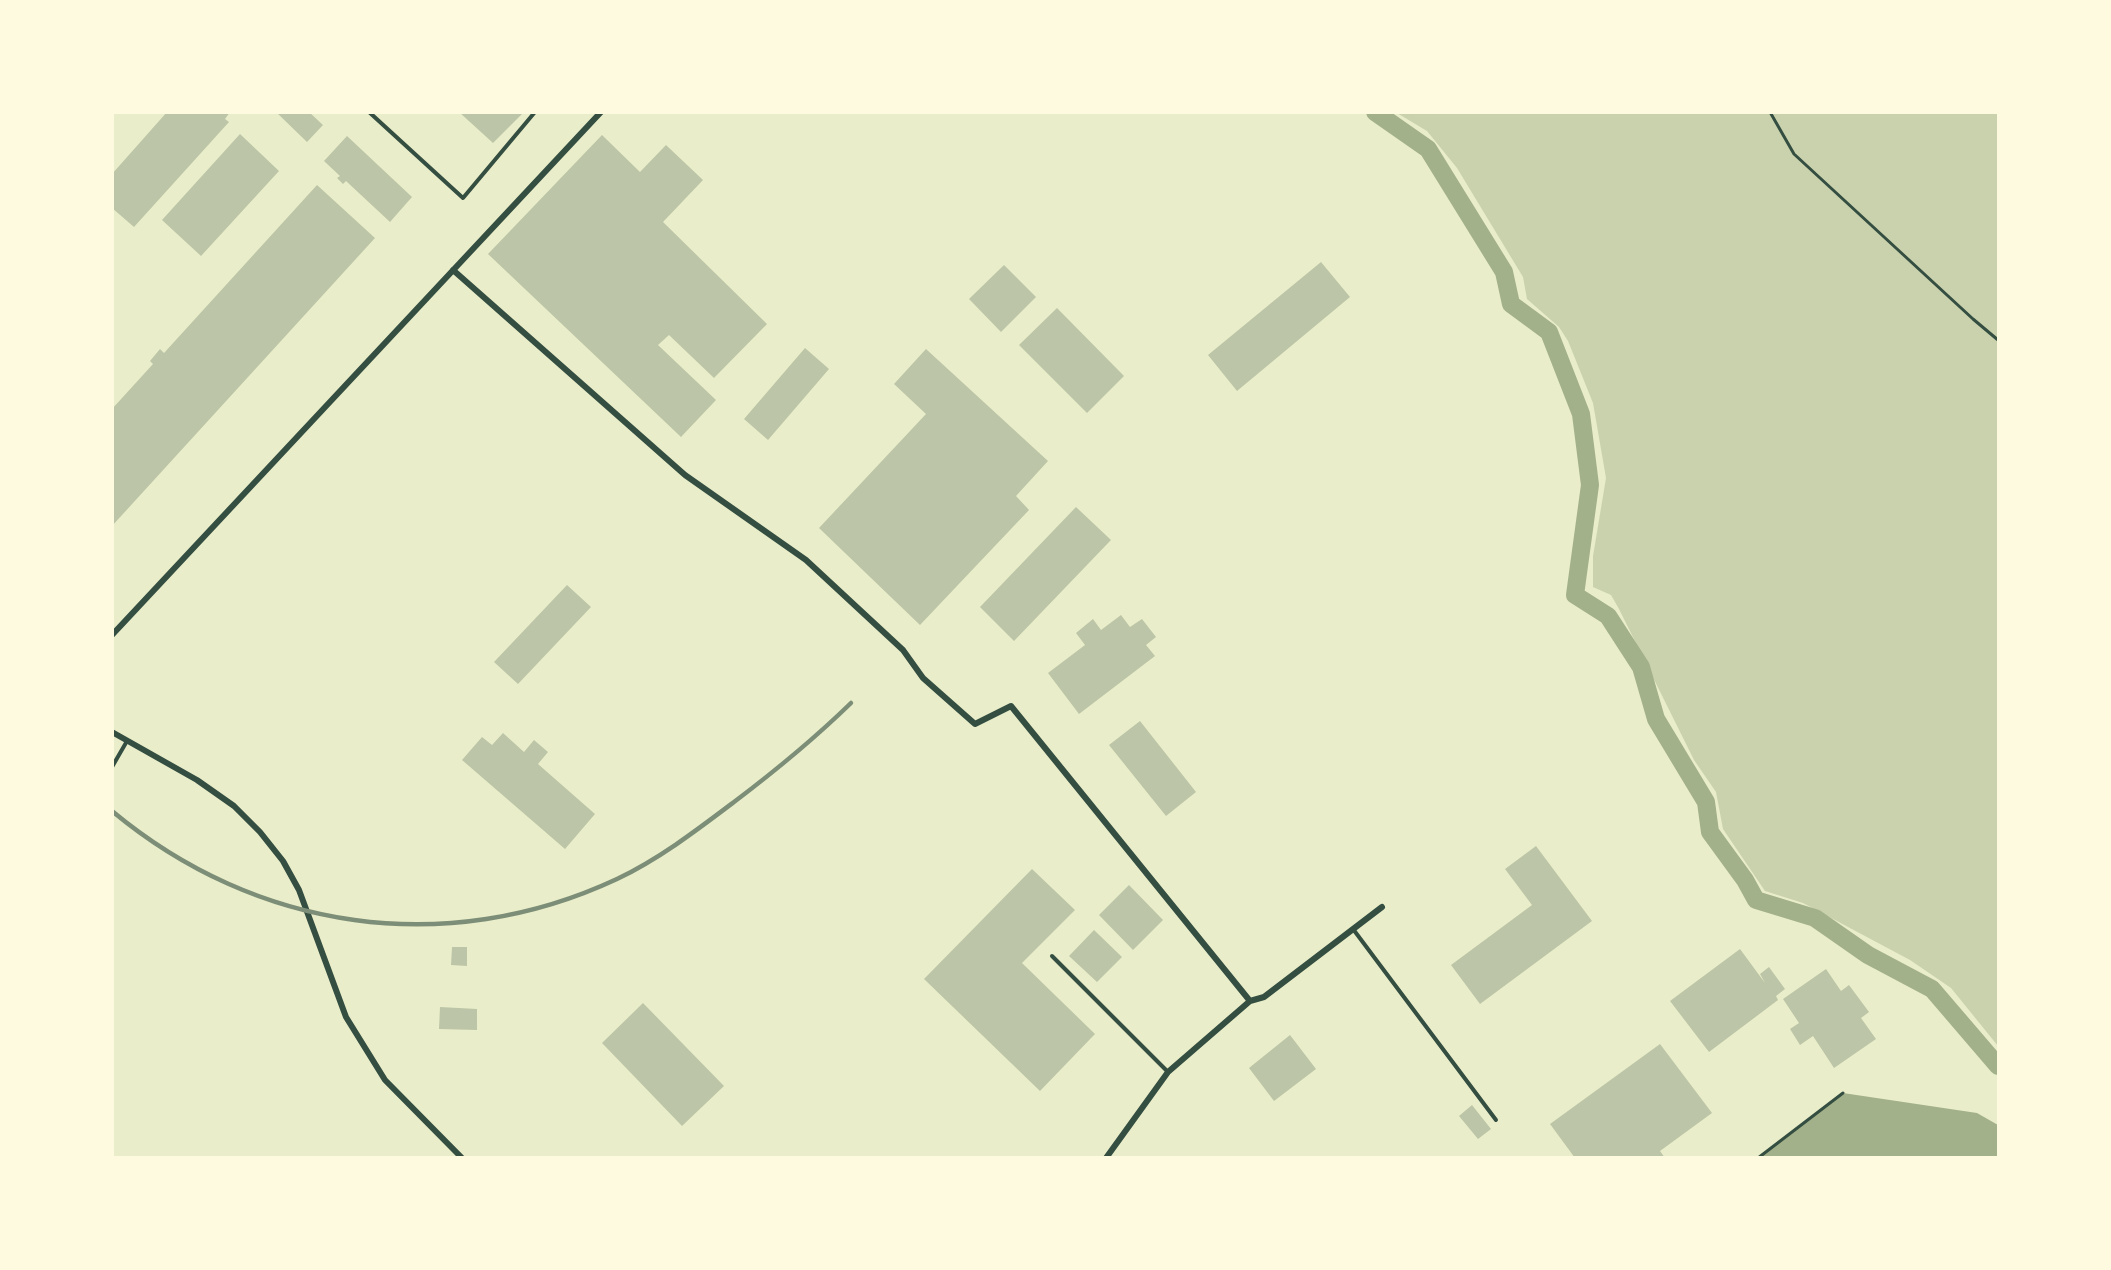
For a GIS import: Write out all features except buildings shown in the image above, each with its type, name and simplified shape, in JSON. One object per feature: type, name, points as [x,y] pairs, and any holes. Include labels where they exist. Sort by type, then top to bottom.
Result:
[{"type":"street","points":[[112,635],[601,112]]},
{"type":"street","points":[[453,270],[685,475],[806,560],[903,650],[923,678],[975,724],[1011,706],[1250,1001]]},
{"type":"street","points":[[112,732],[197,780],[234,806],[260,832],[283,861],[299,890],[346,1017],[385,1080],[462,1158]]},
{"type":"street","points":[[1106,1158],[1168,1072],[1250,1001],[1264,997],[1382,907]]},
{"type":"lane","points":[[369,112],[463,198],[535,112]]},
{"type":"lane","points":[[112,767],[127,740]]},
{"type":"lane","points":[[1353,929],[1496,1120]]},
{"type":"lane","points":[[1053,956],[1168,1072]]},
{"type":"path","points":[[1770,112],[1794,154],[1973,320],[1998,340]]},
{"type":"path","points":[[1758,1158],[1843,1093]]},
{"type":"shaded area","points":[[1397,113],[1998,113],[1998,1046],[1951,988],[1910,960],[1803,903],[1765,891],[1723,829],[1716,792],[1694,760],[1619,609],[1611,595],[1593,587],[1593,556],[1606,478],[1593,403],[1568,341],[1559,327],[1527,299],[1523,277],[1457,168],[1427,131]]},
{"type":"shaded area","points":[[1843,1093],[1977,1113],[1998,1125],[1998,1157],[1758,1158]]},
{"type":"waterway","points":[[1375,112],[1428,149],[1504,272],[1511,304],[1549,332],[1581,414],[1590,485],[1575,595],[1608,616],[1641,667],[1656,719],[1706,802],[1710,832],[1745,880],[1756,900],[1815,918],[1868,955],[1932,989],[1998,1066]]},
{"type":"railway","points":[[112,811],[168,852],[228,884],[290,906],[354,920],[420,924],[486,919],[552,904],[617,879],[648,862],[692,833],[764,779],[851,703]]}]
